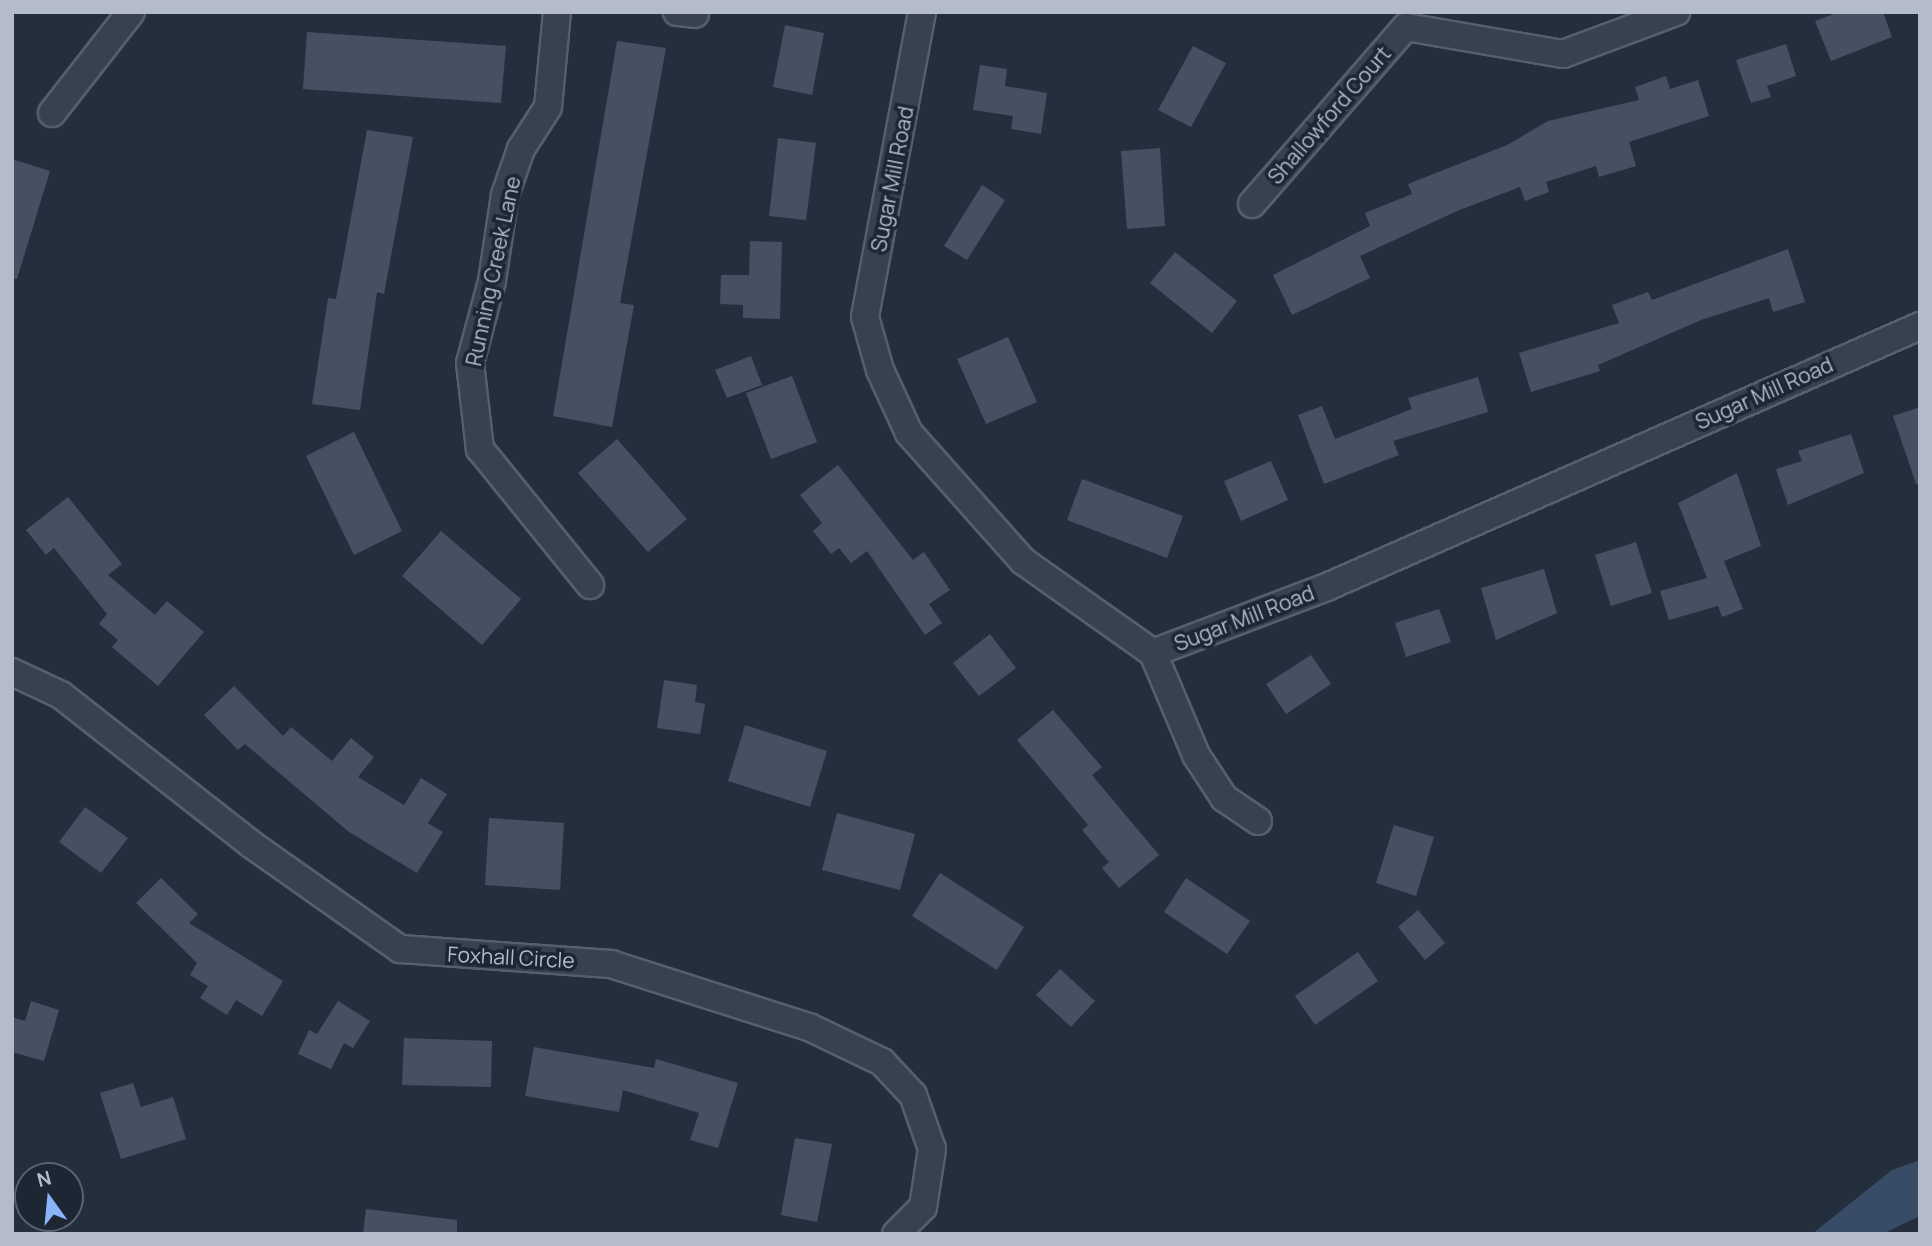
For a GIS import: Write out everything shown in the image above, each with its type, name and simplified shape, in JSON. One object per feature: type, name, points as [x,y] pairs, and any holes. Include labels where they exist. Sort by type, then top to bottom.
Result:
[{"type":"street","points":[[52,114],[131,12]]},
{"type":"street","name":"Running Creek Lane","points":[[557,12],[548,107],[521,149],[505,195],[492,281],[470,363],[480,449],[590,585]]},
{"type":"street","name":"Sugar Mill Road","points":[[922,12],[865,317],[880,370],[909,433],[1023,561],[1153,653],[1329,586],[1920,326]]},
{"type":"street","points":[[1402,19],[1563,54],[1676,12]]},
{"type":"street","name":"Shallowford Court","points":[[1252,204],[1402,19]]},
{"type":"street","points":[[1153,653],[1196,755],[1224,798],[1258,821]]},
{"type":"street","name":"Foxhall Circle","points":[[12,672],[61,695],[251,844],[400,949],[611,964],[809,1027],[882,1062],[913,1095],[932,1149],[923,1207],[896,1234]]},
{"type":"water","points":[[1920,1160],[1920,1216],[1882,1234],[1812,1234],[1892,1170]]},
{"type":"building","points":[[1839,12],[1883,12],[1892,37],[1831,61],[1815,21]]},
{"type":"building","points":[[785,25],[824,33],[812,95],[773,87]]},
{"type":"building","points":[[307,32],[506,46],[501,103],[303,89]]},
{"type":"building","points":[[617,41],[666,48],[620,303],[634,305],[612,427],[553,416]]},
{"type":"building","points":[[1786,44],[1796,76],[1767,86],[1771,97],[1751,103],[1736,60]]},
{"type":"building","points":[[1193,46],[1226,63],[1191,127],[1158,110]]},
{"type":"building","points":[[980,65],[1007,69],[1005,86],[1047,93],[1041,134],[1011,129],[1013,116],[973,110]]},
{"type":"building","points":[[1666,76],[1670,89],[1698,80],[1709,116],[1629,142],[1636,166],[1599,177],[1596,166],[1546,182],[1549,192],[1525,201],[1520,187],[1457,211],[1360,256],[1370,278],[1292,315],[1273,275],[1370,226],[1365,213],[1412,194],[1408,184],[1507,145],[1548,121],[1639,100],[1635,87]]},
{"type":"building","points":[[367,130],[413,137],[384,294],[377,292],[360,410],[312,404],[328,298],[336,299]]},
{"type":"building","points":[[778,138],[816,143],[806,220],[769,216]]},
{"type":"building","points":[[1160,148],[1165,226],[1127,229],[1121,151]]},
{"type":"building","points":[[12,159],[50,171],[17,279],[12,279]]},
{"type":"building","points":[[982,185],[1005,200],[967,260],[944,246]]},
{"type":"building","points":[[750,241],[782,242],[780,319],[743,318],[743,305],[720,304],[721,275],[749,275]]},
{"type":"building","points":[[1788,249],[1805,302],[1773,312],[1769,298],[1701,320],[1598,365],[1600,371],[1531,392],[1519,353],[1619,323],[1612,305],[1648,292],[1652,300]]},
{"type":"building","points":[[1175,252],[1237,301],[1212,333],[1150,283]]},
{"type":"building","points":[[1008,337],[1037,402],[986,424],[957,359]]},
{"type":"building","points":[[751,356],[762,385],[727,398],[715,370]]},
{"type":"building","points":[[792,376],[817,442],[771,459],[746,393]]},
{"type":"building","points":[[1478,377],[1488,412],[1393,441],[1399,455],[1324,484],[1298,415],[1322,406],[1335,439],[1412,409],[1408,398]]},
{"type":"building","points":[[1920,407],[1920,484],[1916,484],[1893,416]]},
{"type":"building","points":[[354,432],[402,531],[354,555],[306,456]]},
{"type":"building","points":[[1851,434],[1864,473],[1788,505],[1776,469],[1802,461],[1798,451]]},
{"type":"building","points":[[617,439],[687,519],[648,552],[578,473]]},
{"type":"building","points":[[1271,461],[1288,500],[1241,521],[1224,481]]},
{"type":"building","points":[[838,465],[913,560],[924,552],[950,590],[929,604],[942,623],[925,635],[867,551],[851,563],[839,548],[831,554],[813,531],[822,523],[800,495]]},
{"type":"building","points":[[1737,473],[1761,546],[1724,561],[1743,609],[1722,617],[1718,606],[1669,620],[1660,591],[1707,578],[1678,503]]},
{"type":"building","points":[[1082,479],[1183,516],[1167,558],[1067,520]]},
{"type":"building","points":[[68,497],[122,564],[108,575],[155,615],[167,601],[204,632],[158,686],[112,647],[118,640],[99,624],[107,614],[54,548],[46,555],[26,530]]},
{"type":"building","points":[[441,531],[521,599],[482,645],[402,576]]},
{"type":"building","points":[[1636,542],[1652,593],[1611,606],[1595,555]]},
{"type":"building","points":[[1544,569],[1557,613],[1496,640],[1481,588]]},
{"type":"building","points":[[1439,609],[1451,642],[1406,657],[1395,623]]},
{"type":"building","points":[[990,634],[1016,668],[979,696],[953,663]]},
{"type":"building","points":[[1311,655],[1331,684],[1286,714],[1266,684]]},
{"type":"building","points":[[664,680],[697,685],[695,702],[705,704],[700,734],[657,728]]},
{"type":"building","points":[[234,686],[283,736],[291,727],[332,761],[351,738],[374,757],[358,777],[404,805],[421,778],[447,794],[428,823],[443,832],[417,873],[349,832],[245,744],[238,750],[204,715]]},
{"type":"building","points":[[1053,710],[1102,767],[1092,775],[1159,855],[1119,888],[1102,868],[1109,862],[1082,830],[1088,825],[1017,740]]},
{"type":"building","points":[[745,725],[827,751],[810,807],[728,781]]},
{"type":"building","points":[[85,807],[128,838],[101,873],[59,842]]},
{"type":"building","points":[[837,813],[915,834],[900,890],[822,870]]},
{"type":"building","points":[[489,818],[564,823],[560,890],[485,885]]},
{"type":"building","points":[[1394,825],[1434,837],[1416,896],[1376,883]]},
{"type":"building","points":[[940,873],[1024,927],[997,970],[912,916]]},
{"type":"building","points":[[161,878],[198,914],[189,923],[283,981],[262,1016],[236,1000],[227,1015],[200,998],[208,986],[190,975],[197,963],[136,903]]},
{"type":"building","points":[[1186,878],[1250,921],[1227,954],[1164,912]]},
{"type":"building","points":[[1418,910],[1445,943],[1425,960],[1398,927]]},
{"type":"building","points":[[1358,952],[1378,981],[1315,1025],[1295,996]]},
{"type":"building","points":[[1060,969],[1095,1001],[1071,1027],[1036,995]]},
{"type":"building","points":[[31,1001],[59,1010],[44,1061],[12,1052],[12,1017],[25,1021]]},
{"type":"building","points":[[338,1001],[370,1021],[353,1048],[344,1043],[331,1069],[298,1054],[309,1030],[317,1034]]},
{"type":"building","points":[[404,1038],[492,1041],[491,1087],[402,1085]]},
{"type":"building","points":[[534,1047],[654,1068],[656,1059],[738,1083],[718,1148],[690,1140],[699,1113],[623,1090],[619,1112],[525,1096]]},
{"type":"building","points":[[133,1083],[141,1107],[173,1097],[186,1139],[121,1159],[100,1093]]},
{"type":"building","points":[[795,1138],[832,1144],[817,1222],[781,1215]]},
{"type":"building","points":[[366,1209],[457,1220],[457,1234],[363,1234]]}]
